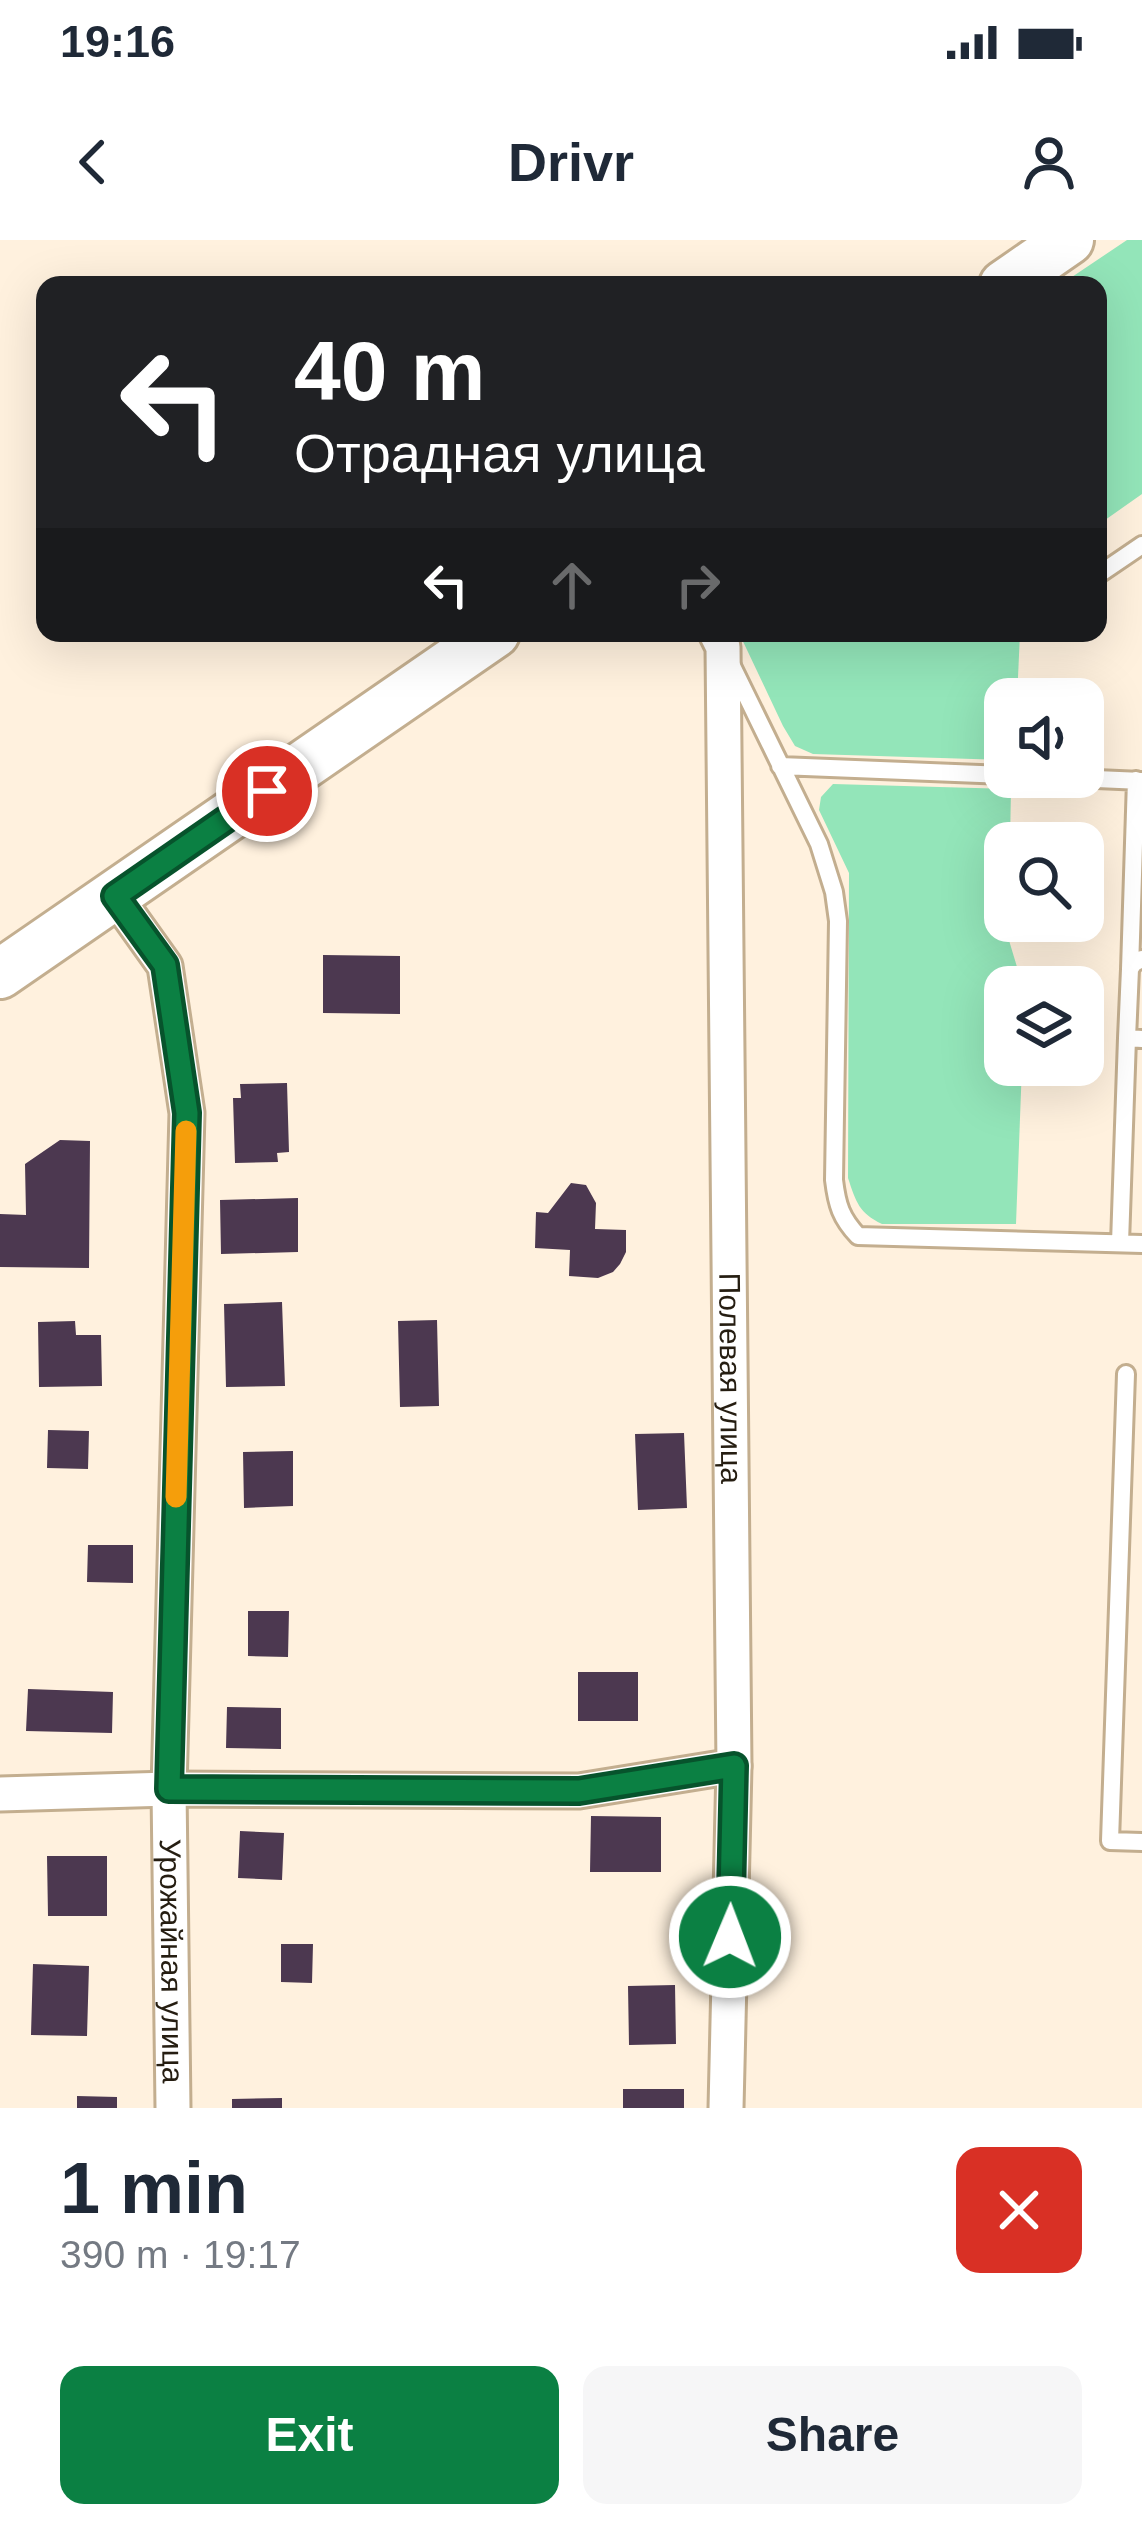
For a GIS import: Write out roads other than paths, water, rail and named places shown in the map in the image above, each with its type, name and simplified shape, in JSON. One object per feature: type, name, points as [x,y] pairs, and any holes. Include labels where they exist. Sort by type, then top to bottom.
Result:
[{"type":"main road","points":[[1017,276],[1069,240]]},
{"type":"main road","points":[[0,974],[482,642]]},
{"type":"street","name":"Полевая улица","points":[[719,642],[734,1766],[726,2108]]},
{"type":"street","name":"Урожайная улица","points":[[115,896],[165,965],[187,1113],[169,1789],[173,2108]]},
{"type":"street","points":[[0,1794],[169,1789],[579,1791],[734,1766]]},
{"type":"lane","points":[[1107,568],[1142,545]]},
{"type":"lane","points":[[720,642],[819,844],[834,892],[838,921],[835,1180],[842,1219],[858,1236],[1142,1244]]},
{"type":"lane","points":[[780,766],[984,774]]},
{"type":"lane","points":[[1104,779],[1139,780],[1135,1038],[1120,1243]]},
{"type":"lane","points":[[1126,1374],[1110,1840],[1142,1842]]}]
